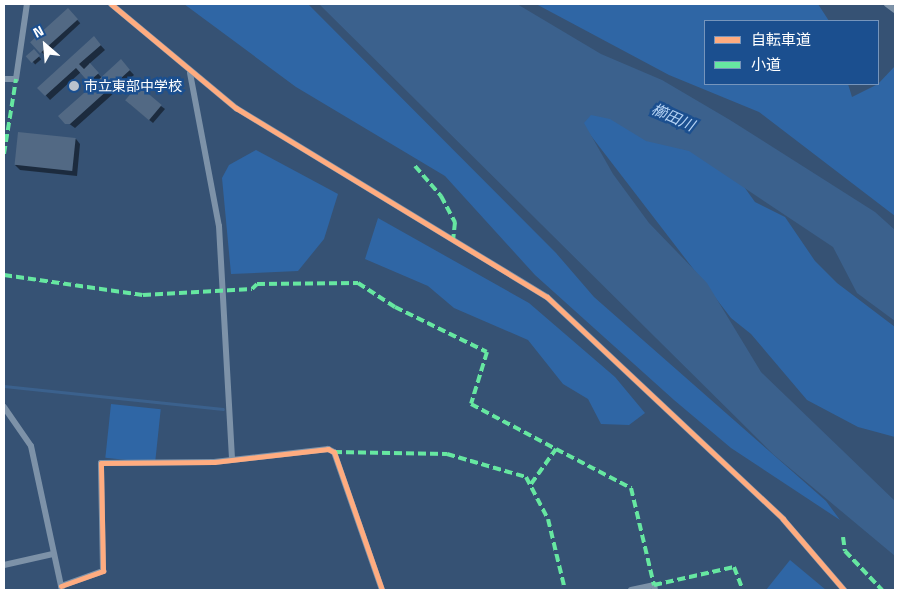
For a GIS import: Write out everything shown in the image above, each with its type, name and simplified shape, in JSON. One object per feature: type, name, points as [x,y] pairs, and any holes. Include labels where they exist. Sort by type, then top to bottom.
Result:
[{"type":"street","points":[[4,79],[16,79],[27,4]]},
{"type":"street","points":[[111,4],[190,73],[236,108],[547,297],[783,519],[844,590]]},
{"type":"street","points":[[887,4],[895,10]]},
{"type":"street","points":[[190,73],[219,226],[232,458]]},
{"type":"street","points":[[4,407],[32,446],[53,554],[62,588],[103,571],[101,463],[214,462],[232,458],[328,449],[334,452],[382,590]]},
{"type":"street","points":[[4,565],[53,554]]},
{"type":"street","points":[[631,590],[654,585],[655,590]]},
{"type":"shaded area","points":[[184,4],[308,4],[556,253],[594,297],[826,501],[840,520],[731,448],[674,400],[535,275],[445,176],[296,87]]},
{"type":"shaded area","points":[[536,4],[818,4],[828,20],[704,20],[704,85],[848,85],[852,97],[879,85],[895,66],[895,216],[759,112],[669,75]]},
{"type":"shaded area","points":[[611,101],[737,177],[755,202],[785,217],[815,261],[837,283],[895,327],[895,437],[858,427],[807,400],[751,334],[731,318],[575,115]]},
{"type":"shaded area","points":[[256,150],[338,194],[324,239],[298,271],[231,274],[222,178],[229,165]]},
{"type":"shaded area","points":[[378,218],[529,303],[615,377],[645,413],[629,425],[601,424],[588,399],[563,384],[528,340],[454,308],[428,286],[365,259]]},
{"type":"shaded area","points":[[111,404],[161,409],[155,463],[105,458]]},
{"type":"shaded area","points":[[790,560],[826,590],[766,590]]},
{"type":"water","name":"櫛田川","points":[[319,4],[517,4],[601,54],[662,80],[730,120],[875,212],[895,230],[895,321],[857,293],[833,247],[689,151],[646,141],[610,119],[591,115],[584,123],[613,174],[649,223],[707,283],[761,372],[895,501],[895,556],[774,455]]},
{"type":"building","points":[[68,8],[78,19],[40,53],[30,42]]},
{"type":"building","points":[[94,36],[101,45],[79,64],[84,69],[90,63],[99,73],[93,78],[96,82],[121,59],[130,70],[70,124],[65,124],[58,116],[92,86],[76,68],[45,96],[37,88]]},
{"type":"building","points":[[34,49],[40,56],[32,63],[26,56]]},
{"type":"building","points":[[138,85],[162,105],[149,120],[125,100]]},
{"type":"building","points":[[18,132],[76,138],[72,171],[15,165]]},
{"type":"waterway","points":[[4,386],[223,409]]},
{"type":"marked path","points":[[4,154],[16,79]]},
{"type":"marked path","points":[[415,166],[441,196],[455,222],[453,240]]},
{"type":"marked path","points":[[4,275],[143,295],[252,289],[257,284],[358,283],[395,307],[487,352],[471,404],[556,449]]},
{"type":"marked path","points":[[531,484],[556,449],[631,488],[654,585],[734,567],[743,590]]},
{"type":"marked path","points":[[334,452],[447,454],[526,477],[548,519],[565,590]]},
{"type":"marked path","points":[[843,537],[845,551],[882,590]]},
{"type":"cycle path","points":[[111,4],[236,108],[547,297],[783,519],[844,590]]},
{"type":"cycle path","points":[[61,586],[103,571],[101,463],[214,462],[328,449],[334,452],[382,590]]},
{"type":"place","name":"市立東部中学校","points":[[74,86]]}]
